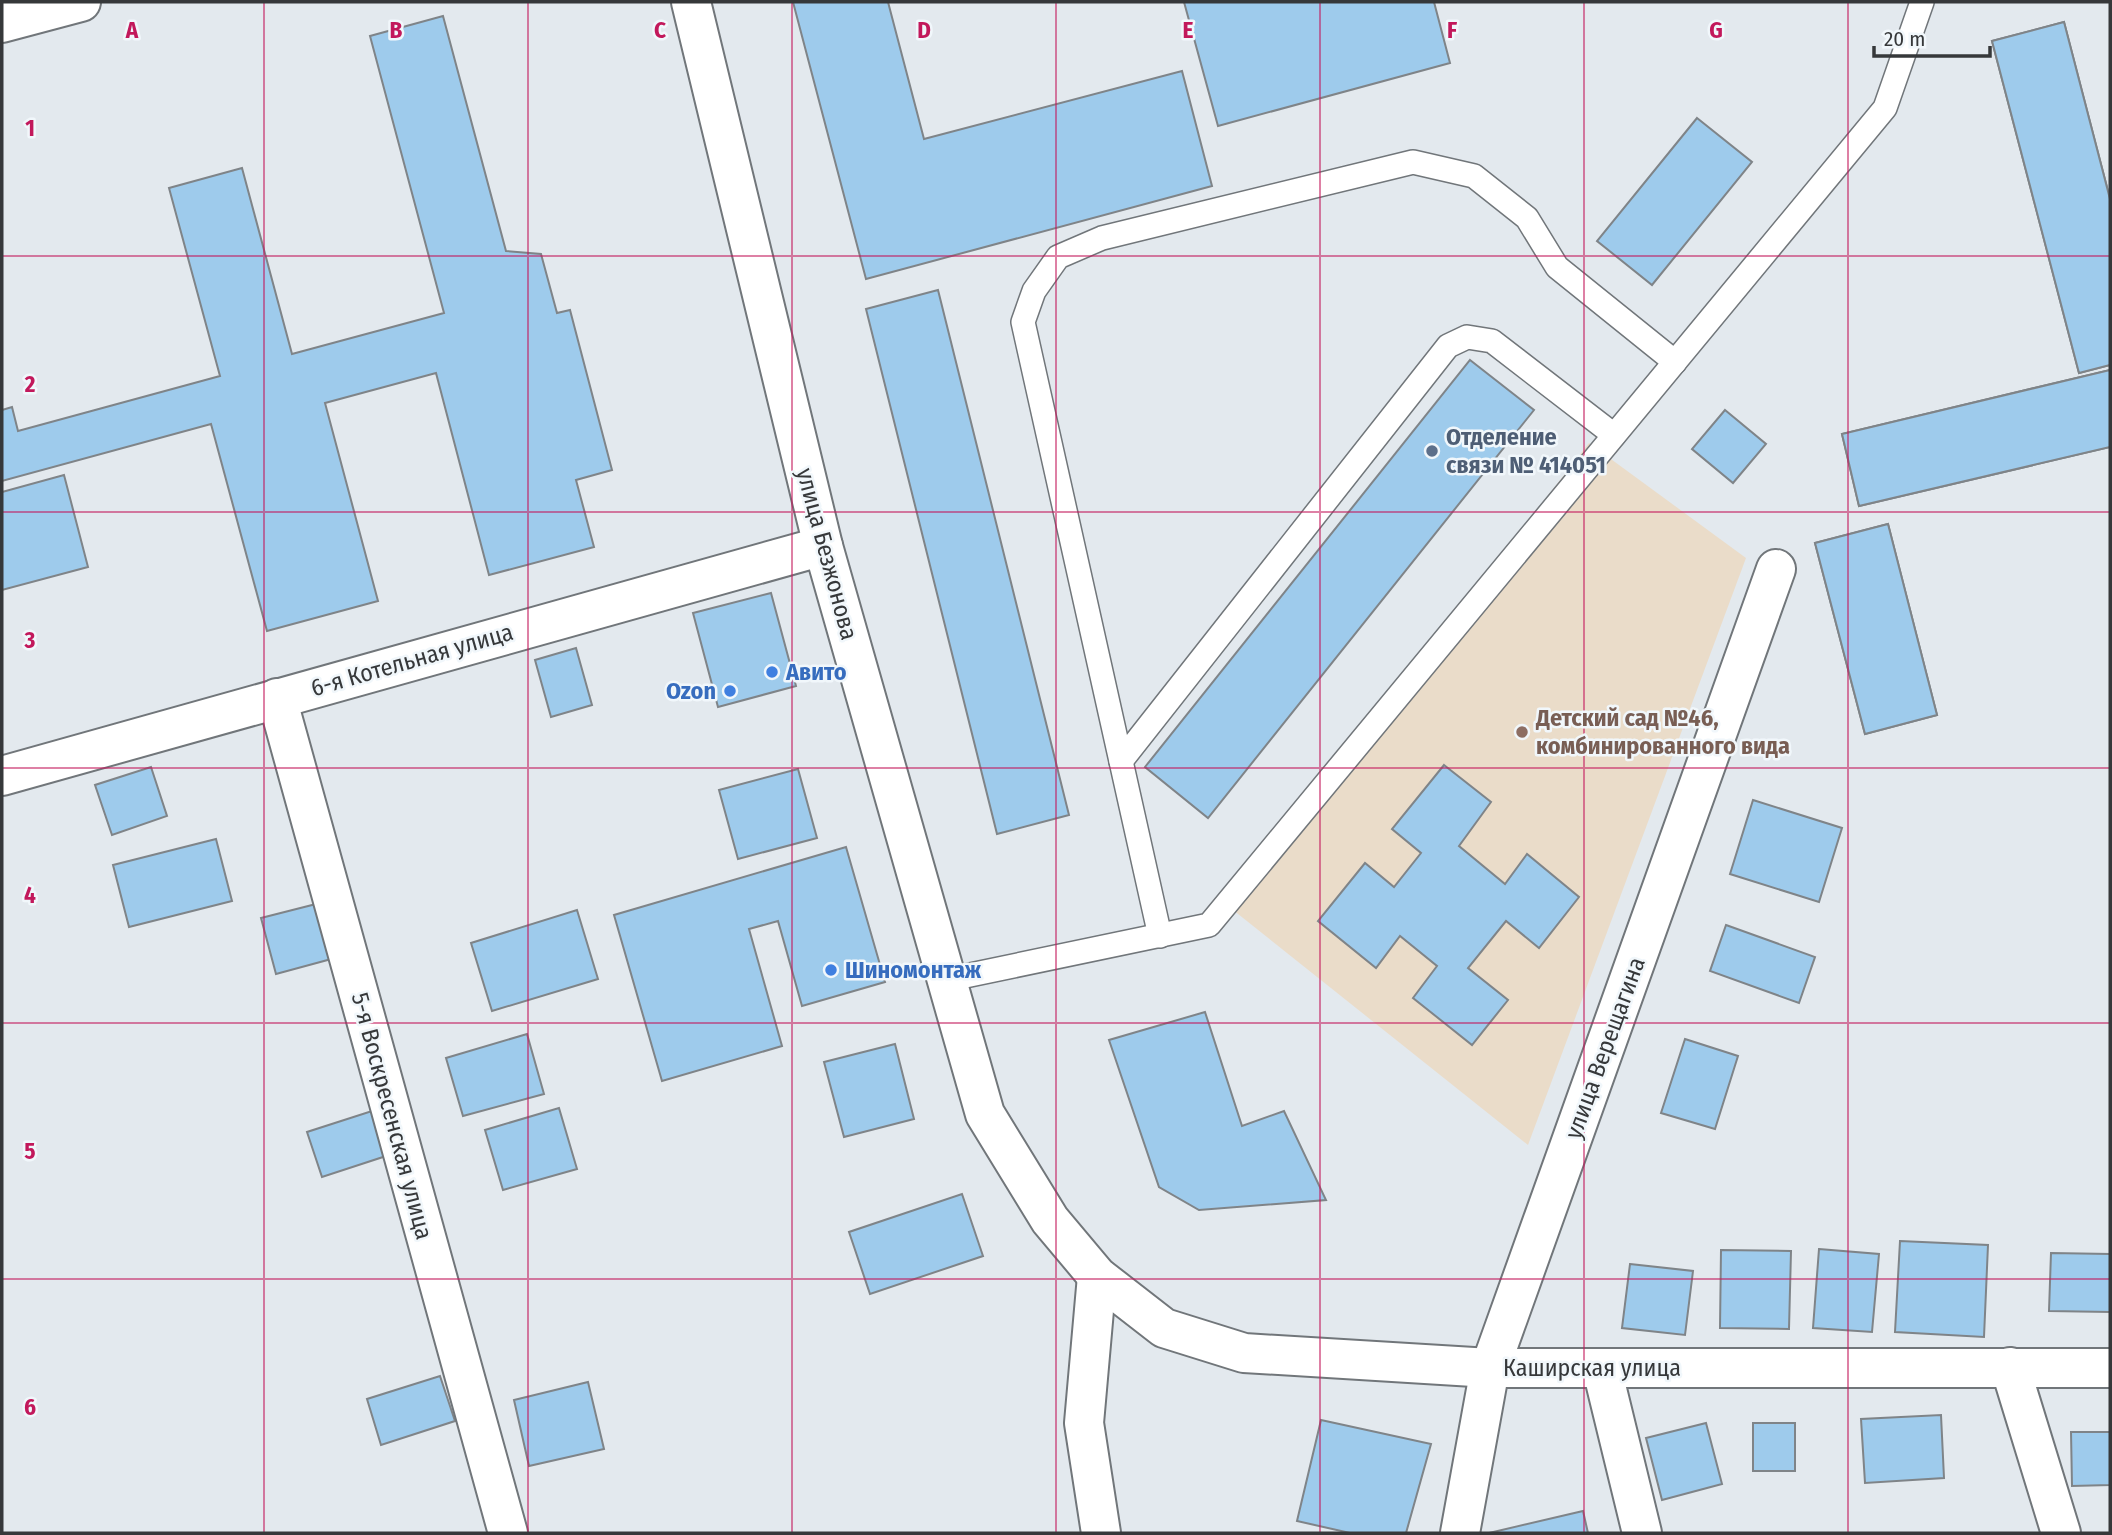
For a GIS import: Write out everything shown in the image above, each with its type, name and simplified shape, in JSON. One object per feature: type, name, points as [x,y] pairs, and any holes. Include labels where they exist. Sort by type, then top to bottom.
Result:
[{"type":"street","points":[[2,23],[80,2]]},
{"type":"street","name":"улица Безжонова","points":[[691,2],[823,546],[985,1114],[1050,1220],[1097,1276]]},
{"type":"street","name":"6-я Котельная улица","points":[[2,776],[823,546]]},
{"type":"street","name":"улица Верещагина","points":[[1460,1533],[1490,1368],[1776,569]]},
{"type":"street","name":"5-я Воскресенская улица","points":[[277,698],[508,1533]]},
{"type":"street","points":[[1097,1276],[1084,1423],[1101,1533]]},
{"type":"street","name":"Каширская улица","points":[[1097,1276],[1164,1328],[1244,1353],[1490,1368],[2110,1368]]},
{"type":"street","points":[[2010,1367],[2061,1533]]},
{"type":"street","points":[[1602,1369],[1642,1533]]},
{"type":"lane","points":[[946,980],[1209,925],[1885,108],[1922,2]]},
{"type":"lane","points":[[1160,936],[1023,322],[1034,291],[1058,257],[1102,238],[1413,162],[1474,176],[1527,218],[1557,267],[1675,362]]},
{"type":"lane","points":[[1121,761],[1448,346],[1467,337],[1492,341],[1614,435]]},
{"type":"shaded area","name":"Детский сад №46, комбинированного вида","points":[[1589,443],[1746,558],[1528,1145],[1228,906]]},
{"type":"building","points":[[793,2],[888,2],[924,139],[1182,71],[1212,186],[866,279]]},
{"type":"building","points":[[1184,2],[1434,2],[1450,63],[1218,126]]},
{"type":"building","points":[[443,16],[506,251],[541,254],[557,313],[570,310],[612,470],[576,480],[594,547],[489,575],[436,373],[325,403],[378,601],[267,631],[211,424],[2,481],[2,410],[12,407],[18,431],[220,376],[169,188],[242,168],[292,354],[444,313],[370,36]]},
{"type":"building","points":[[2064,22],[2110,199],[2110,365],[2079,373],[1992,41]]},
{"type":"building","points":[[2064,22],[2110,199],[2110,365],[2079,373],[1992,41]]},
{"type":"building","points":[[1697,118],[1752,162],[1652,285],[1597,241]]},
{"type":"building","points":[[938,290],[1069,815],[997,834],[866,309]]},
{"type":"building","points":[[1470,360],[1534,410],[1208,818],[1145,767]]},
{"type":"building","points":[[2110,370],[2110,447],[1859,506],[1842,434]]},
{"type":"building","points":[[2110,370],[2110,447],[1859,506],[1842,434]]},
{"type":"building","points":[[1725,410],[1766,444],[1733,483],[1692,449]]},
{"type":"building","points":[[64,475],[88,567],[2,590],[2,492]]},
{"type":"building","points":[[1888,524],[1937,715],[1865,734],[1815,543]]},
{"type":"building","points":[[1888,524],[1937,715],[1865,734],[1815,543]]},
{"type":"building","points":[[771,593],[796,686],[718,707],[693,613]]},
{"type":"building","points":[[576,648],[592,705],[551,717],[535,660]]},
{"type":"building","points":[[1444,765],[1491,802],[1459,846],[1505,884],[1527,854],[1579,897],[1539,948],[1506,921],[1468,968],[1508,1000],[1472,1045],[1413,998],[1437,966],[1400,936],[1376,968],[1318,921],[1365,863],[1394,887],[1421,853],[1392,829]]},
{"type":"building","points":[[151,767],[167,816],[112,835],[95,785]]},
{"type":"building","points":[[798,769],[817,838],[738,859],[719,790]]},
{"type":"building","points":[[1753,800],[1842,828],[1819,902],[1730,874]]},
{"type":"building","points":[[216,839],[232,901],[129,927],[113,865]]},
{"type":"building","points":[[846,847],[885,982],[802,1006],[778,921],[749,929],[782,1046],[662,1081],[614,915]]},
{"type":"building","points":[[320,903],[335,958],[276,974],[261,918]]},
{"type":"building","points":[[577,910],[598,979],[492,1011],[471,943]]},
{"type":"building","points":[[1726,925],[1815,957],[1799,1003],[1710,971]]},
{"type":"building","points":[[1205,1012],[1242,1126],[1284,1111],[1326,1200],[1199,1210],[1159,1187],[1109,1040]]},
{"type":"building","points":[[527,1034],[544,1094],[463,1116],[446,1058]]},
{"type":"building","points":[[1685,1039],[1738,1056],[1715,1129],[1661,1113]]},
{"type":"building","points":[[895,1044],[914,1119],[844,1137],[824,1062]]},
{"type":"building","points":[[559,1108],[577,1169],[503,1190],[485,1130]]},
{"type":"building","points":[[372,1111],[386,1156],[322,1177],[307,1132]]},
{"type":"building","points":[[962,1194],[983,1256],[870,1294],[849,1232]]},
{"type":"building","points":[[1900,1241],[1988,1245],[1984,1337],[1895,1332]]},
{"type":"building","points":[[1819,1249],[1879,1254],[1872,1332],[1813,1328]]},
{"type":"building","points":[[1721,1250],[1791,1251],[1789,1329],[1720,1328]]},
{"type":"building","points":[[2051,1253],[2110,1254],[2110,1312],[2049,1311]]},
{"type":"building","points":[[1630,1264],[1693,1271],[1685,1335],[1622,1328]]},
{"type":"building","points":[[440,1376],[455,1421],[381,1445],[367,1399]]},
{"type":"building","points":[[588,1382],[604,1449],[529,1466],[514,1400]]},
{"type":"building","points":[[1941,1415],[1944,1478],[1865,1483],[1861,1419]]},
{"type":"building","points":[[1321,1420],[1431,1444],[1406,1533],[1350,1533],[1297,1521]]},
{"type":"building","points":[[1706,1423],[1722,1484],[1662,1500],[1646,1438]]},
{"type":"building","points":[[1753,1423],[1795,1423],[1795,1471],[1753,1471]]},
{"type":"building","points":[[2071,1432],[2110,1432],[2110,1485],[2072,1486]]},
{"type":"building","points":[[1583,1511],[1588,1533],[1489,1533]]},
{"type":"place","name":"Отделение связи № 414051","points":[[1432,451]]},
{"type":"place","name":"Авито","points":[[772,672]]},
{"type":"place","name":"Ozon","points":[[730,691]]},
{"type":"place","name":"Детский сад №46, комбинированного вида","points":[[1522,732]]},
{"type":"place","name":"Шиномонтаж","points":[[831,970]]}]
